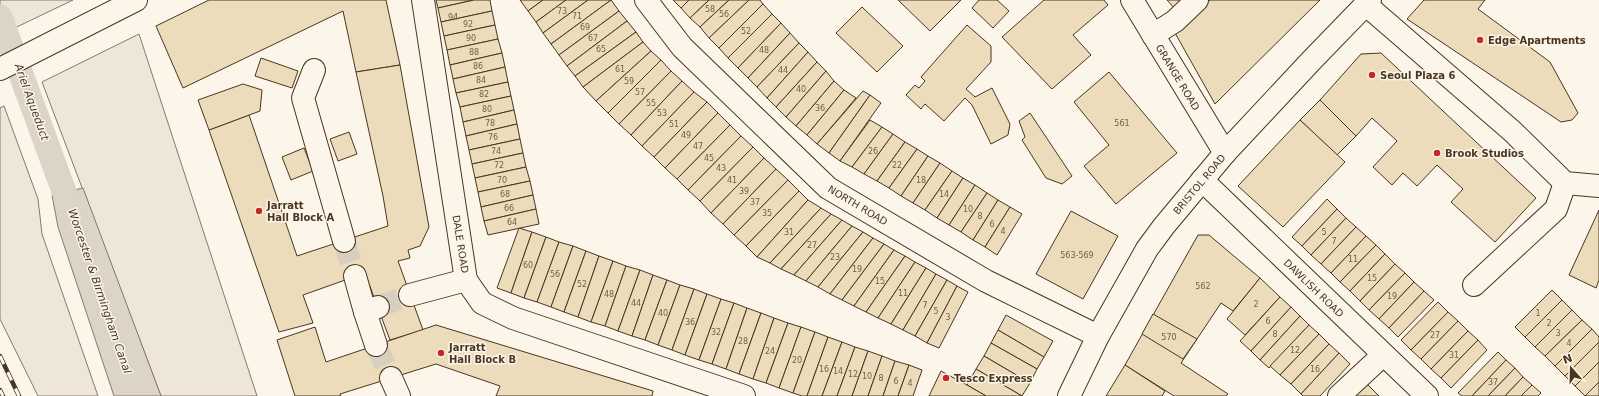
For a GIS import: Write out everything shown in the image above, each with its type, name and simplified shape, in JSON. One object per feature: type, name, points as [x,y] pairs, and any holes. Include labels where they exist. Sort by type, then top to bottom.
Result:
[{"type":"main road","points":[[0,69],[136,0]]},
{"type":"main road","name":"DALE ROAD","points":[[423,0],[466,280],[482,303],[514,318],[744,396]]},
{"type":"main road","name":"NORTH ROAD","points":[[646,0],[682,47],[828,188],[986,281],[1098,336]]},
{"type":"main road","name":"GRANGE ROAD","points":[[1132,0],[1225,153]]},
{"type":"main road","points":[[1153,35],[1175,21],[1197,0]]},
{"type":"main road","points":[[1367,2],[1512,131],[1565,182],[1599,186]]},
{"type":"main road","name":"BRISTOL ROAD","points":[[1069,396],[1098,336],[1147,249],[1179,207],[1225,153],[1367,2]]},
{"type":"main road","points":[[314,70],[303,98],[344,241]]},
{"type":"main road","name":"DAWLISH ROAD","points":[[1202,180],[1427,396]]},
{"type":"main road","points":[[1474,286],[1556,209],[1565,182]]},
{"type":"main road","points":[[355,276],[371,310],[376,345]]},
{"type":"main road","points":[[410,295],[466,280]]},
{"type":"main road","points":[[1339,396],[1383,354]]},
{"type":"shaded area","points":[[0,0],[73,0],[0,35]]},
{"type":"shaded area","points":[[139,34],[257,396],[161,396],[42,82]]},
{"type":"shaded area","points":[[4,106],[38,199],[42,234],[98,396],[38,396],[0,319],[0,108]]},
{"type":"water","name":"Worcester & Birmingham Canal","points":[[83,188],[161,396],[114,396],[58,227],[52,195]]},
{"type":"building","points":[[209,0],[386,0],[400,65],[356,72],[343,11],[183,88],[156,26]]},
{"type":"building","points":[[436,0],[474,0],[438,8]]},
{"type":"building","points":[[474,0],[490,0],[492,11],[441,22],[438,8]]},
{"type":"building","points":[[520,0],[543,0],[528,11]]},
{"type":"building","points":[[543,0],[566,0],[536,22],[528,11]]},
{"type":"building","points":[[566,0],[588,0],[543,33],[536,22]]},
{"type":"building","points":[[588,0],[611,0],[551,44],[543,33]]},
{"type":"building","points":[[611,0],[619,11],[559,55],[551,44]]},
{"type":"building","points":[[673,0],[689,0],[681,8]]},
{"type":"building","points":[[689,0],[709,0],[690,18],[681,8]]},
{"type":"building","points":[[709,0],[729,0],[700,27],[690,18]]},
{"type":"building","points":[[729,0],[749,0],[709,38],[700,27]]},
{"type":"building","points":[[749,0],[760,0],[763,4],[719,48],[709,38]]},
{"type":"building","points":[[898,0],[961,0],[930,31]]},
{"type":"building","points":[[979,0],[997,0],[1009,11],[993,28],[972,8]]},
{"type":"building","points":[[1044,0],[1104,0],[1108,5],[1073,35],[1091,55],[1052,89],[1002,37]]},
{"type":"building","points":[[1167,0],[1187,0],[1176,10]]},
{"type":"building","points":[[1210,0],[1320,0],[1215,104],[1175,33]]},
{"type":"building","name":"Edge Apartments","points":[[1424,0],[1485,0],[1478,9],[1550,62],[1578,113],[1572,120],[1561,122],[1407,19]]},
{"type":"building","points":[[763,4],[772,14],[728,58],[719,48]]},
{"type":"building","points":[[862,7],[903,46],[877,72],[836,33]]},
{"type":"building","points":[[492,11],[495,25],[444,36],[441,22]]},
{"type":"building","points":[[619,11],[627,21],[567,66],[559,55]]},
{"type":"building","points":[[772,14],[781,23],[738,68],[728,58]]},
{"type":"building","points":[[627,21],[636,32],[575,76],[567,66]]},
{"type":"building","points":[[781,23],[790,33],[748,78],[738,68]]},
{"type":"building","points":[[495,25],[498,39],[447,50],[444,36]]},
{"type":"building","points":[[967,25],[991,46],[991,62],[966,89],[975,97],[992,88],[1010,124],[1008,135],[991,144],[972,105],[965,98],[944,121],[925,104],[921,109],[906,95],[915,85],[919,88],[925,81],[921,77]]},
{"type":"building","points":[[636,32],[643,42],[583,87],[575,76]]},
{"type":"building","points":[[790,33],[799,43],[757,87],[748,78]]},
{"type":"building","points":[[498,39],[502,53],[450,65],[447,50]]},
{"type":"building","points":[[643,42],[651,51],[596,101],[583,87]]},
{"type":"building","points":[[799,43],[808,52],[767,98],[757,87]]},
{"type":"building","points":[[651,51],[661,60],[608,113],[596,101]]},
{"type":"building","points":[[808,52],[817,62],[776,107],[767,98]]},
{"type":"building","points":[[502,53],[505,67],[453,79],[450,65]]},
{"type":"building","name":"Brook Studios","points":[[1381,53],[1536,198],[1495,242],[1451,202],[1463,189],[1437,165],[1417,186],[1403,173],[1392,185],[1373,167],[1397,141],[1372,118],[1356,136],[1320,100],[1361,54]]},
{"type":"building","points":[[261,58],[298,71],[292,88],[255,76]]},
{"type":"building","points":[[661,60],[671,71],[619,124],[608,113]]},
{"type":"building","points":[[817,62],[826,71],[786,117],[776,107]]},
{"type":"building","name":"Jarratt Hall Block A","points":[[400,65],[429,227],[420,246],[408,250],[410,258],[398,261],[423,330],[390,340],[365,273],[303,295],[313,323],[279,332],[209,130],[249,115],[297,256],[388,226],[383,196],[356,72]]},
{"type":"building","points":[[505,67],[508,82],[456,93],[453,79]]},
{"type":"building","points":[[671,71],[682,81],[631,135],[619,124]]},
{"type":"building","points":[[826,71],[834,81],[796,126],[786,117]]},
{"type":"building","points":[[1109,72],[1177,153],[1116,204],[1084,166],[1109,145],[1074,102]]},
{"type":"building","points":[[682,81],[694,92],[642,146],[631,135]]},
{"type":"building","points":[[834,81],[844,90],[807,135],[796,126]]},
{"type":"building","points":[[508,82],[511,96],[460,107],[456,93]]},
{"type":"building","points":[[243,84],[262,90],[260,111],[209,130],[198,100]]},
{"type":"building","points":[[844,90],[856,98],[817,144],[807,135]]},
{"type":"building","points":[[863,91],[870,95],[829,153],[817,144]]},
{"type":"building","points":[[694,92],[707,102],[654,157],[642,146]]},
{"type":"building","points":[[870,95],[881,103],[840,161],[829,153]]},
{"type":"building","points":[[511,96],[514,110],[463,122],[460,107]]},
{"type":"building","points":[[1320,100],[1356,136],[1337,155],[1300,120]]},
{"type":"building","points":[[707,102],[718,113],[665,168],[654,157]]},
{"type":"building","points":[[514,110],[517,124],[466,136],[463,122]]},
{"type":"building","points":[[718,113],[730,125],[677,179],[665,168]]},
{"type":"building","points":[[1030,113],[1072,176],[1062,184],[1046,178],[1022,140],[1025,137],[1019,121]]},
{"type":"building","points":[[870,120],[882,127],[852,167],[840,161]]},
{"type":"building","points":[[1300,120],[1345,162],[1283,227],[1238,186]]},
{"type":"building","points":[[517,124],[520,139],[469,150],[466,136]]},
{"type":"building","points":[[730,125],[741,136],[688,190],[677,179]]},
{"type":"building","points":[[882,127],[893,134],[864,174],[852,167]]},
{"type":"building","points":[[349,132],[357,154],[338,161],[330,139]]},
{"type":"building","points":[[893,134],[905,142],[877,181],[864,174]]},
{"type":"building","points":[[741,136],[753,147],[700,201],[688,190]]},
{"type":"building","points":[[520,139],[523,153],[472,164],[469,150]]},
{"type":"building","points":[[905,142],[917,149],[889,188],[877,181]]},
{"type":"building","points":[[753,147],[764,158],[711,213],[700,201]]},
{"type":"building","points":[[304,148],[313,171],[291,180],[282,157]]},
{"type":"building","points":[[917,149],[928,156],[901,196],[889,188]]},
{"type":"building","points":[[523,153],[526,167],[475,178],[472,164]]},
{"type":"building","points":[[928,156],[940,163],[913,203],[901,196]]},
{"type":"building","points":[[764,158],[776,169],[723,224],[711,213]]},
{"type":"building","points":[[940,163],[952,171],[925,210],[913,203]]},
{"type":"building","points":[[526,167],[530,181],[478,192],[475,178]]},
{"type":"building","points":[[776,169],[788,180],[734,235],[723,224]]},
{"type":"building","points":[[952,171],[963,178],[937,218],[925,210]]},
{"type":"building","points":[[963,178],[975,185],[949,225],[937,218]]},
{"type":"building","points":[[788,180],[799,191],[746,246],[734,235]]},
{"type":"building","points":[[530,181],[533,195],[481,207],[478,192]]},
{"type":"building","points":[[975,185],[987,193],[961,232],[949,225]]},
{"type":"building","points":[[799,191],[808,200],[757,257],[746,246]]},
{"type":"building","points":[[987,193],[998,200],[973,240],[961,232]]},
{"type":"building","points":[[533,195],[536,209],[484,221],[481,207]]},
{"type":"building","points":[[1327,199],[1337,209],[1302,246],[1292,237]]},
{"type":"building","points":[[808,200],[821,208],[770,263],[757,257]]},
{"type":"building","points":[[998,200],[1010,207],[985,247],[973,240]]},
{"type":"building","points":[[1010,207],[1022,214],[997,255],[985,247]]},
{"type":"building","points":[[821,208],[831,214],[781,269],[770,263]]},
{"type":"building","points":[[536,209],[539,224],[488,235],[484,221]]},
{"type":"building","points":[[1337,209],[1346,218],[1311,255],[1302,246]]},
{"type":"building","points":[[1599,210],[1599,280],[1596,288],[1569,275]]},
{"type":"building","points":[[1071,211],[1118,236],[1083,299],[1036,274]]},
{"type":"building","points":[[831,214],[842,220],[794,275],[781,269]]},
{"type":"building","points":[[1346,218],[1356,227],[1321,264],[1311,255]]},
{"type":"building","points":[[842,220],[852,226],[806,281],[794,275]]},
{"type":"building","points":[[852,226],[863,232],[818,287],[806,281]]},
{"type":"building","points":[[1356,227],[1366,236],[1331,273],[1321,264]]},
{"type":"building","points":[[519,228],[532,232],[511,293],[497,288]]},
{"type":"building","points":[[532,232],[546,237],[524,298],[511,293]]},
{"type":"building","points":[[863,232],[873,238],[830,294],[818,287]]},
{"type":"building","points":[[1198,235],[1209,235],[1260,278],[1233,311],[1221,303],[1181,363],[1228,394],[1226,396],[1174,396],[1125,365]]},
{"type":"building","points":[[1366,236],[1376,245],[1340,282],[1331,273]]},
{"type":"building","points":[[546,237],[559,242],[537,302],[524,298]]},
{"type":"building","points":[[873,238],[884,244],[842,300],[830,294]]},
{"type":"building","points":[[559,242],[573,246],[551,307],[537,302]]},
{"type":"building","points":[[884,244],[894,250],[854,306],[842,300]]},
{"type":"building","points":[[1376,245],[1385,254],[1350,291],[1340,282]]},
{"type":"building","points":[[573,246],[586,251],[564,312],[551,307]]},
{"type":"building","points":[[894,250],[905,256],[866,312],[854,306]]},
{"type":"building","points":[[586,251],[599,256],[578,317],[564,312]]},
{"type":"building","points":[[1385,254],[1395,264],[1360,301],[1350,291]]},
{"type":"building","points":[[599,256],[613,261],[591,322],[578,317]]},
{"type":"building","points":[[905,256],[915,262],[878,318],[866,312]]},
{"type":"building","points":[[613,261],[626,266],[605,326],[591,322]]},
{"type":"building","points":[[915,262],[926,268],[891,324],[878,318]]},
{"type":"building","points":[[1395,264],[1405,273],[1369,310],[1360,301]]},
{"type":"building","points":[[626,266],[640,270],[618,331],[605,326]]},
{"type":"building","points":[[926,268],[936,274],[903,330],[891,324]]},
{"type":"building","points":[[640,270],[653,275],[632,336],[618,331]]},
{"type":"building","points":[[1405,273],[1414,282],[1379,319],[1369,310]]},
{"type":"building","points":[[936,274],[947,280],[915,336],[903,330]]},
{"type":"building","points":[[653,275],[667,280],[645,340],[632,336]]},
{"type":"building","points":[[1260,278],[1280,297],[1245,335],[1227,319]]},
{"type":"building","points":[[667,280],[680,285],[658,345],[645,340]]},
{"type":"building","points":[[947,280],[957,286],[927,343],[915,336]]},
{"type":"building","points":[[1414,282],[1424,291],[1389,328],[1379,319]]},
{"type":"building","points":[[680,285],[694,289],[672,350],[658,345]]},
{"type":"building","points":[[957,286],[968,292],[939,348],[927,343]]},
{"type":"building","points":[[694,289],[707,294],[685,355],[672,350]]},
{"type":"building","points":[[1552,290],[1562,300],[1525,337],[1515,327]]},
{"type":"building","points":[[1424,291],[1434,300],[1398,337],[1389,328]]},
{"type":"building","points":[[707,294],[721,299],[699,360],[685,355]]},
{"type":"building","points":[[1280,297],[1291,307],[1251,351],[1240,341]]},
{"type":"building","points":[[721,299],[734,303],[712,364],[699,360]]},
{"type":"building","points":[[1562,300],[1572,310],[1535,347],[1525,337]]},
{"type":"building","points":[[1438,302],[1448,312],[1411,350],[1401,340]]},
{"type":"building","points":[[734,303],[747,308],[726,369],[712,364]]},
{"type":"building","points":[[1291,307],[1300,316],[1260,360],[1251,351]]},
{"type":"building","points":[[747,308],[761,313],[739,374],[726,369]]},
{"type":"building","points":[[1572,310],[1582,320],[1545,356],[1535,347]]},
{"type":"building","points":[[1448,312],[1458,321],[1421,359],[1411,350]]},
{"type":"building","points":[[761,313],[774,318],[753,379],[739,374]]},
{"type":"building","points":[[1153,314],[1197,339],[1183,359],[1142,334]]},
{"type":"building","points":[[1006,315],[1053,341],[1044,357],[998,330]]},
{"type":"building","points":[[1300,316],[1309,325],[1269,368],[1260,360]]},
{"type":"building","points":[[774,318],[788,323],[766,383],[753,379]]},
{"type":"building","points":[[1582,320],[1592,329],[1555,366],[1545,356]]},
{"type":"building","points":[[1458,321],[1468,331],[1431,369],[1421,359]]},
{"type":"building","points":[[788,323],[801,327],[779,388],[766,383]]},
{"type":"building","name":"Jarratt Hall Block B","points":[[436,325],[653,391],[652,396],[496,396],[500,386],[436,364],[340,394],[341,396],[295,396],[277,340],[315,327],[326,362]]},
{"type":"building","points":[[1309,325],[1319,334],[1280,375],[1270,366]]},
{"type":"building","points":[[801,327],[815,332],[793,393],[779,388]]},
{"type":"building","points":[[1592,329],[1599,337],[1599,342],[1565,376],[1555,366]]},
{"type":"building","points":[[998,330],[1044,357],[1037,369],[991,343]]},
{"type":"building","points":[[1468,331],[1478,340],[1441,378],[1431,369]]},
{"type":"building","points":[[815,332],[828,337],[807,396],[802,396],[793,393]]},
{"type":"building","points":[[1319,334],[1329,344],[1291,384],[1280,375]]},
{"type":"building","points":[[828,337],[842,342],[822,396],[807,396]]},
{"type":"building","points":[[1478,340],[1487,350],[1451,388],[1441,378]]},
{"type":"building","points":[[842,342],[855,347],[837,396],[822,396]]},
{"type":"building","points":[[1599,342],[1599,362],[1575,386],[1565,376]]},
{"type":"building","points":[[991,343],[1037,369],[1030,383],[984,356]]},
{"type":"building","points":[[1329,344],[1339,353],[1301,394],[1291,384]]},
{"type":"building","points":[[855,347],[868,351],[852,396],[837,396]]},
{"type":"building","points":[[868,351],[882,356],[868,396],[852,396]]},
{"type":"building","points":[[1498,352],[1506,360],[1472,396],[1462,396],[1458,393]]},
{"type":"building","points":[[1339,353],[1350,364],[1320,396],[1303,396],[1301,394]]},
{"type":"building","points":[[882,356],[895,361],[883,396],[868,396]]},
{"type":"building","points":[[984,356],[1030,383],[1022,396],[976,369]]},
{"type":"building","points":[[1506,360],[1515,368],[1488,396],[1472,396]]},
{"type":"building","points":[[895,361],[909,365],[898,396],[883,396]]},
{"type":"building","points":[[1599,362],[1599,382],[1585,396],[1575,386]]},
{"type":"building","points":[[909,365],[922,370],[913,396],[898,396]]},
{"type":"building","points":[[1125,365],[1165,391],[1162,396],[1106,396]]},
{"type":"building","points":[[1515,368],[1523,377],[1505,396],[1488,396]]},
{"type":"building","points":[[976,369],[1022,396],[986,396],[967,385]]},
{"type":"building","name":"Tesco Express","points":[[941,371],[967,385],[986,396],[929,396]]},
{"type":"building","points":[[1523,377],[1532,385],[1521,396],[1505,396]]},
{"type":"building","points":[[1599,382],[1599,396],[1585,396]]},
{"type":"building","points":[[1366,383],[1379,396],[1353,396]]},
{"type":"building","points":[[1532,385],[1541,393],[1538,396],[1521,396]]},
{"type":"waterway","name":"Ariel Aqueduct","points":[[0,17],[76,224]]},
{"type":"tunnel","points":[[344,241],[355,276]]},
{"type":"tunnel","points":[[378,307],[410,295]]},
{"type":"tunnel","points":[[376,345],[391,378]]},
{"type":"railway","points":[[0,356],[19,396]]},
{"type":"railway","points":[[0,390],[3,396]]},
{"type":"place","name":"Edge Apartments","points":[[1480,40]]},
{"type":"place","name":"Seoul Plaza 6","points":[[1372,75]]},
{"type":"place","name":"Brook Studios","points":[[1437,153]]},
{"type":"place","name":"Jarratt Hall Block A","points":[[259,211]]},
{"type":"place","name":"Jarratt Hall Block B","points":[[441,353]]},
{"type":"place","name":"Tesco Express","points":[[946,378]]}]
